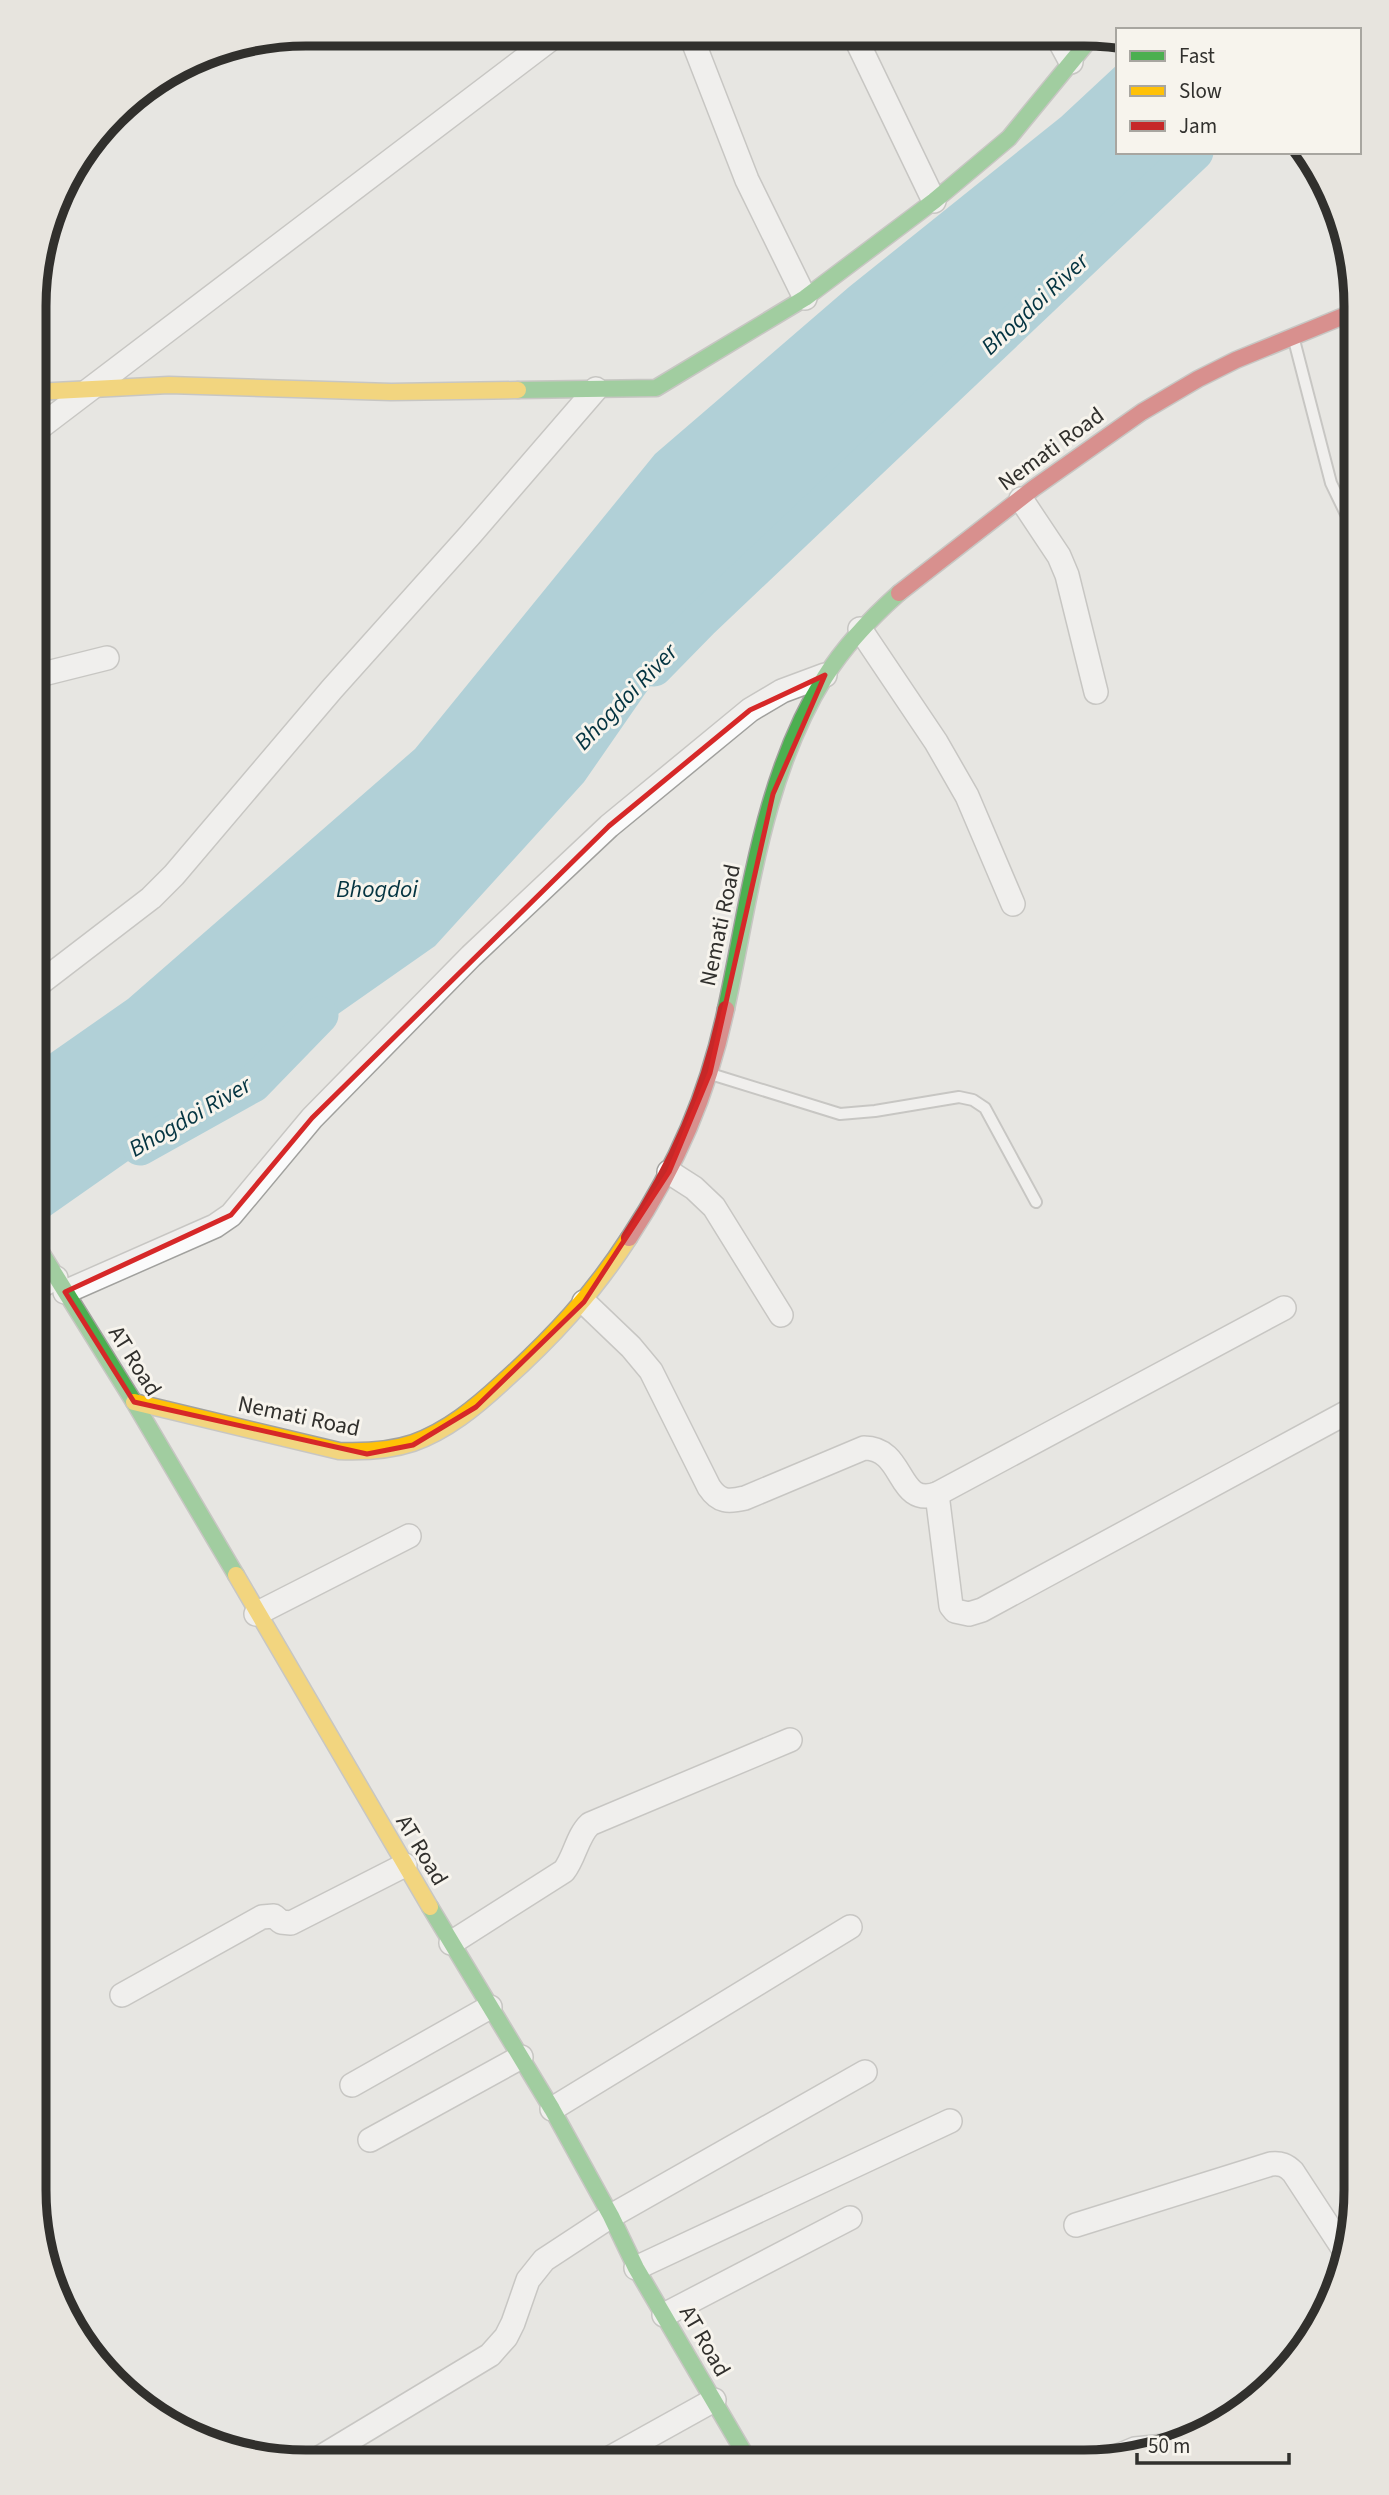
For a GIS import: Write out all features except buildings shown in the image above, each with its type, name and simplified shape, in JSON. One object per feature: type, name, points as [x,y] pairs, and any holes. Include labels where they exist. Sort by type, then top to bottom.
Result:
[{"type":"street","points":[[46,422],[542,46]]},
{"type":"street","points":[[695,46],[747,180],[805,298]]},
{"type":"street","points":[[859,46],[934,201]]},
{"type":"street","points":[[1062,46],[1071,62]]},
{"type":"street","points":[[46,392],[169,385],[391,392],[656,388],[805,298],[934,201],[1009,138],[1084,46]]},
{"type":"street","name":"Nemati Road","points":[[134,1402],[339,1451],[367,1454],[414,1445],[439,1434],[476,1408],[542,1347],[584,1302],[639,1223],[669,1172],[710,1073],[741,923],[774,794],[794,738],[825,676],[860,629],[911,582],[1091,445],[1199,378],[1344,316]]},
{"type":"street","points":[[46,978],[150,898],[174,875],[332,689],[596,389]]},
{"type":"street","points":[[1021,499],[1059,556],[1067,575],[1096,692]]},
{"type":"street","points":[[860,629],[936,742],[967,796],[1013,904]]},
{"type":"street","points":[[46,674],[107,658]]},
{"type":"street","points":[[46,1284],[215,1226],[231,1215],[312,1118],[471,956],[609,825],[750,710],[782,691],[825,676]]},
{"type":"street","points":[[669,1172],[704,1196],[714,1207],[781,1315]]},
{"type":"street","name":"AT Road","points":[[46,1261],[134,1402],[450,1943],[552,2109],[611,2216],[636,2268],[743,2450]]},
{"type":"street","points":[[584,1302],[651,1371],[709,1487],[722,1501],[745,1498],[864,1448],[874,1448],[885,1453],[910,1491],[926,1498],[1284,1308]]},
{"type":"street","points":[[937,1494],[951,1606],[955,1611],[969,1614],[982,1610],[1072,1563],[1344,1414]]},
{"type":"street","points":[[256,1614],[409,1535]]},
{"type":"street","points":[[450,1943],[564,1871],[590,1825],[790,1740]]},
{"type":"street","points":[[122,1995],[262,1917],[274,1916],[281,1922],[291,1923],[405,1866]]},
{"type":"street","points":[[552,2109],[850,1927]]},
{"type":"street","points":[[352,2085],[490,2007]]},
{"type":"street","points":[[370,2140],[521,2057]]},
{"type":"street","points":[[331,2450],[490,2354],[506,2337],[528,2280],[534,2269],[544,2260],[611,2216],[865,2072]]},
{"type":"street","points":[[636,2268],[950,2121]]},
{"type":"street","points":[[1076,2225],[1278,2163],[1293,2172],[1339,2242]]},
{"type":"street","points":[[664,2315],[850,2218]]},
{"type":"street","points":[[624,2450],[713,2400]]},
{"type":"lane","points":[[1293,337],[1331,483],[1344,510]]},
{"type":"lane","points":[[710,1073],[840,1114],[958,1097],[973,1100],[985,1108],[1036,1202]]},
{"type":"highlighted area","points":[[825,675],[773,794],[710,1073],[669,1172],[584,1302],[476,1407],[413,1445],[367,1454],[134,1402],[65,1292],[231,1215],[312,1118],[609,826],[750,710]]},
{"type":"water","name":"Bhogdoi","points":[[1116,66],[1116,154],[1203,154],[1089,243],[804,504],[699,616],[584,782],[435,946],[46,1219],[46,1056],[128,999],[415,749],[655,454],[849,287],[1061,117]]},
{"type":"waterway","name":"Bhogdoi River","points":[[654,668],[701,620],[1193,154]]},
{"type":"waterway","name":"Bhogdoi River","points":[[140,1147],[253,1084],[320,1015]]},
{"type":"traffic: fast","points":[[518,390],[656,388],[805,298],[934,201],[1009,138],[1084,46]]},
{"type":"traffic: fast","points":[[726,1009],[761,838],[787,755],[804,715],[833,665],[859,632],[899,593]]},
{"type":"traffic: fast","points":[[46,1260],[134,1402],[236,1575]]},
{"type":"traffic: fast","points":[[430,1907],[552,2109],[611,2216],[636,2268],[743,2450]]},
{"type":"traffic: slow","points":[[46,391],[169,385],[391,392],[518,390]]},
{"type":"traffic: slow","points":[[134,1402],[339,1451],[395,1448],[413,1443],[460,1418],[520,1366],[586,1297],[629,1238]]},
{"type":"traffic: slow","points":[[236,1575],[430,1907]]},
{"type":"traffic: jam","points":[[899,593],[1034,488],[1142,412],[1236,360],[1344,316]]},
{"type":"traffic: jam","points":[[629,1238],[662,1183],[689,1128],[710,1070],[726,1009]]}]
